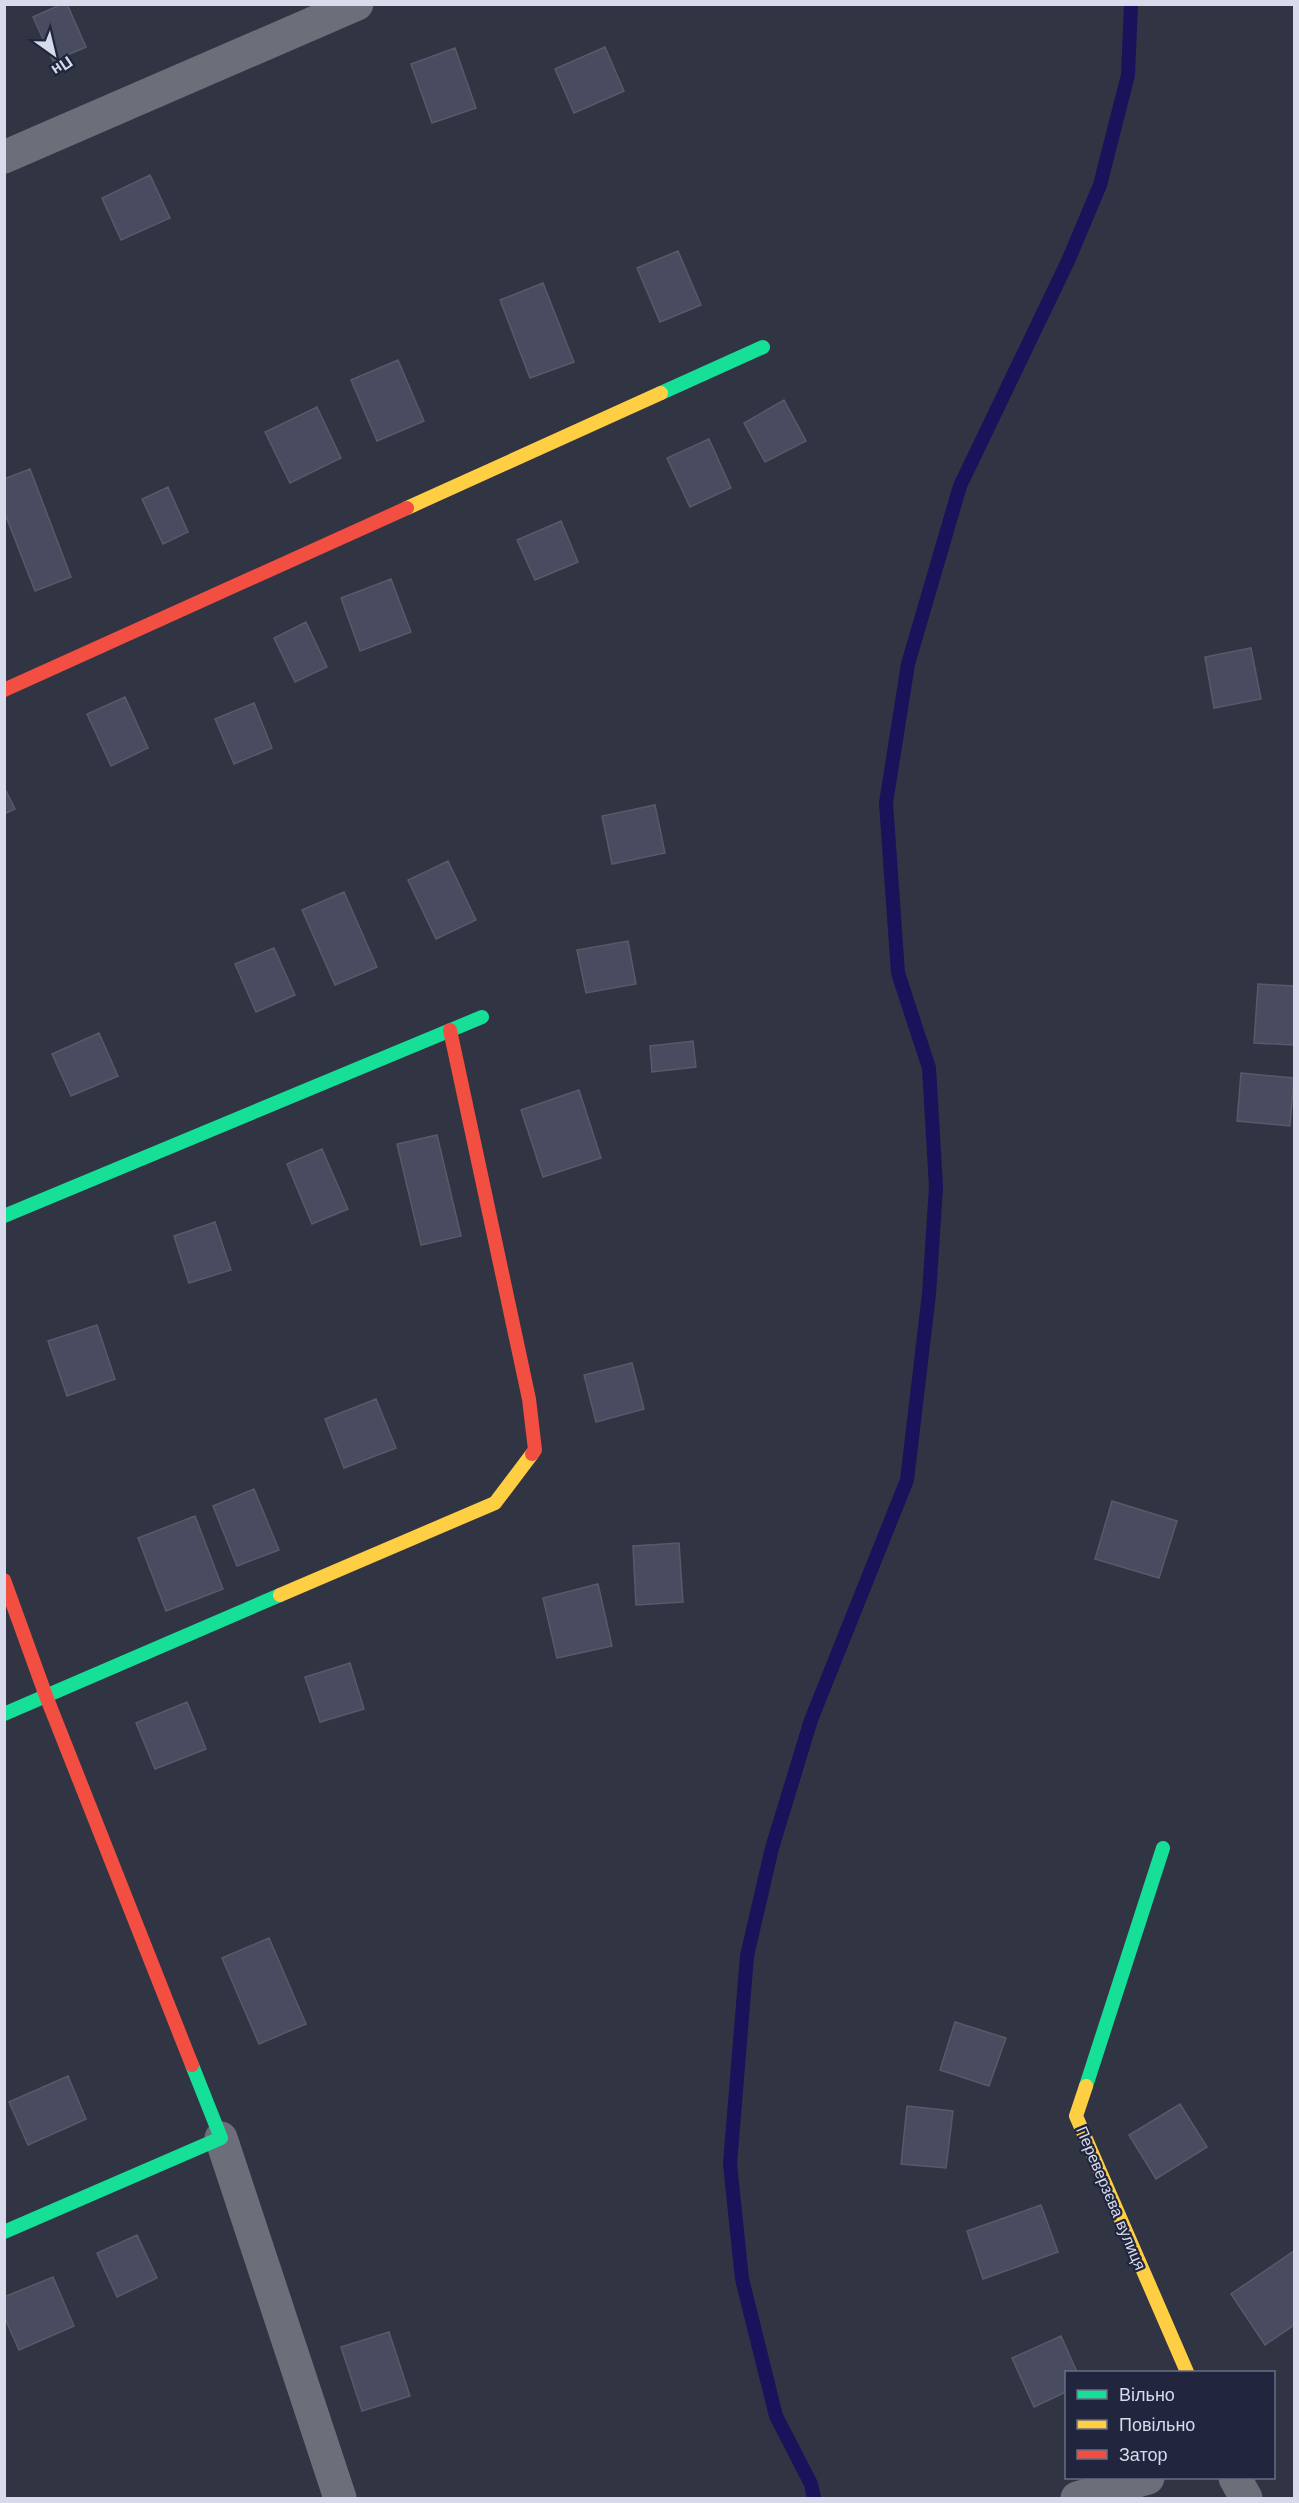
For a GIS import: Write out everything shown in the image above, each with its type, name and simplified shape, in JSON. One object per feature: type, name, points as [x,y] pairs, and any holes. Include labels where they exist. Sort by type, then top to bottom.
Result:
[{"type":"street","points":[[4,157],[357,4]]},
{"type":"street","points":[[4,690],[763,347]]},
{"type":"street","points":[[4,1216],[482,1017]]},
{"type":"street","points":[[4,1714],[495,1503],[535,1450],[529,1399],[450,1030]]},
{"type":"street","points":[[4,1580],[46,1696],[221,2138],[340,2499]]},
{"type":"street","name":"Переверзєва вулиця","points":[[1163,1848],[1076,2116],[1185,2371]]},
{"type":"street","points":[[4,2232],[221,2138]]},
{"type":"street","points":[[1077,2499],[1145,2479]]},
{"type":"street","points":[[1236,2479],[1246,2499]]},
{"type":"building","points":[[67,4],[86,47],[53,61],[33,17]]},
{"type":"building","points":[[605,47],[624,91],[574,113],[555,69]]},
{"type":"building","points":[[455,48],[476,108],[432,123],[411,64]]},
{"type":"building","points":[[150,175],[170,218],[121,240],[102,198]]},
{"type":"building","points":[[678,251],[701,305],[660,322],[637,268]]},
{"type":"building","points":[[543,283],[574,362],[530,378],[500,300]]},
{"type":"building","points":[[398,360],[424,421],[377,441],[351,380]]},
{"type":"building","points":[[784,400],[806,441],[765,462],[744,423]]},
{"type":"building","points":[[317,407],[341,458],[290,483],[265,432]]},
{"type":"building","points":[[709,439],[731,488],[690,507],[667,458]]},
{"type":"building","points":[[30,469],[71,577],[35,591],[4,511],[4,479]]},
{"type":"building","points":[[168,487],[188,532],[163,544],[142,499]]},
{"type":"building","points":[[561,521],[578,562],[535,580],[517,540]]},
{"type":"building","points":[[391,579],[411,632],[360,651],[341,598]]},
{"type":"building","points":[[306,622],[327,667],[295,682],[274,638]]},
{"type":"building","points":[[1251,648],[1261,699],[1214,708],[1205,657]]},
{"type":"building","points":[[125,697],[148,748],[111,766],[87,714]]},
{"type":"building","points":[[254,703],[272,748],[234,764],[215,719]]},
{"type":"building","points":[[4,787],[15,809],[4,814]]},
{"type":"building","points":[[655,805],[665,853],[612,864],[602,816]]},
{"type":"building","points":[[448,861],[476,920],[436,939],[408,880]]},
{"type":"building","points":[[344,892],[377,967],[335,985],[302,910]]},
{"type":"building","points":[[628,941],[636,984],[586,993],[577,950]]},
{"type":"building","points":[[274,948],[295,995],[256,1012],[235,964]]},
{"type":"building","points":[[1258,984],[1294,986],[1294,1045],[1254,1043]]},
{"type":"building","points":[[99,1033],[118,1076],[71,1096],[52,1054]]},
{"type":"building","points":[[693,1041],[696,1067],[652,1072],[650,1046]]},
{"type":"building","points":[[1241,1073],[1294,1078],[1290,1126],[1237,1121]]},
{"type":"building","points":[[579,1090],[601,1158],[543,1177],[521,1110]]},
{"type":"building","points":[[437,1135],[461,1236],[421,1245],[397,1144]]},
{"type":"building","points":[[322,1149],[348,1209],[312,1224],[287,1164]]},
{"type":"building","points":[[215,1222],[231,1270],[189,1283],[174,1236]]},
{"type":"building","points":[[97,1325],[115,1379],[67,1396],[48,1341]]},
{"type":"building","points":[[632,1363],[644,1409],[596,1422],[584,1375]]},
{"type":"building","points":[[376,1399],[396,1448],[344,1468],[325,1419]]},
{"type":"building","points":[[254,1489],[279,1550],[237,1566],[213,1506]]},
{"type":"building","points":[[1112,1501],[1177,1521],[1159,1578],[1095,1559]]},
{"type":"building","points":[[195,1516],[223,1589],[166,1611],[138,1538]]},
{"type":"building","points":[[679,1543],[683,1602],[636,1605],[633,1546]]},
{"type":"building","points":[[598,1584],[612,1646],[557,1658],[543,1598]]},
{"type":"building","points":[[350,1663],[364,1709],[320,1722],[305,1677]]},
{"type":"building","points":[[187,1702],[206,1749],[155,1769],[136,1723]]},
{"type":"building","points":[[269,1938],[306,2024],[259,2044],[222,1958]]},
{"type":"building","points":[[955,2022],[1006,2038],[989,2086],[940,2070]]},
{"type":"building","points":[[68,2076],[86,2119],[28,2145],[9,2102]]},
{"type":"building","points":[[1180,2104],[1207,2147],[1156,2179],[1129,2135]]},
{"type":"building","points":[[907,2106],[953,2111],[946,2168],[901,2164]]},
{"type":"building","points":[[1041,2205],[1058,2252],[983,2279],[967,2231]]},
{"type":"building","points":[[137,2235],[157,2278],[117,2297],[97,2253]]},
{"type":"building","points":[[1294,2251],[1294,2325],[1265,2345],[1231,2294]]},
{"type":"building","points":[[53,2277],[74,2326],[19,2350],[4,2316],[4,2297]]},
{"type":"building","points":[[389,2332],[410,2396],[362,2411],[341,2347]]},
{"type":"building","points":[[1061,2336],[1077,2371],[1065,2371],[1065,2392],[1034,2407],[1012,2358]]},
{"type":"waterway","points":[[814,2498],[811,2484],[776,2416],[742,2279],[730,2164],[747,1956],[772,1848],[811,1720],[907,1480],[929,1294],[936,1187],[929,1068],[898,973],[886,803],[908,664],[960,486],[1068,261],[1100,185],[1128,75],[1131,4]]},
{"type":"traffic: fast","points":[[661,393],[763,347]]},
{"type":"traffic: fast","points":[[4,1216],[482,1017]]},
{"type":"traffic: fast","points":[[4,1714],[280,1595]]},
{"type":"traffic: fast","points":[[1086,2086],[1163,1848]]},
{"type":"traffic: fast","points":[[4,2232],[221,2138],[192,2065]]},
{"type":"traffic: slow","points":[[407,508],[661,393]]},
{"type":"traffic: slow","points":[[280,1595],[495,1503],[532,1454]]},
{"type":"traffic: slow","points":[[1086,2086],[1076,2116],[1187,2371]]},
{"type":"traffic: jam","points":[[4,690],[407,508]]},
{"type":"traffic: jam","points":[[450,1030],[529,1399],[535,1450],[532,1454]]},
{"type":"traffic: jam","points":[[4,1580],[46,1696],[192,2065]]}]
